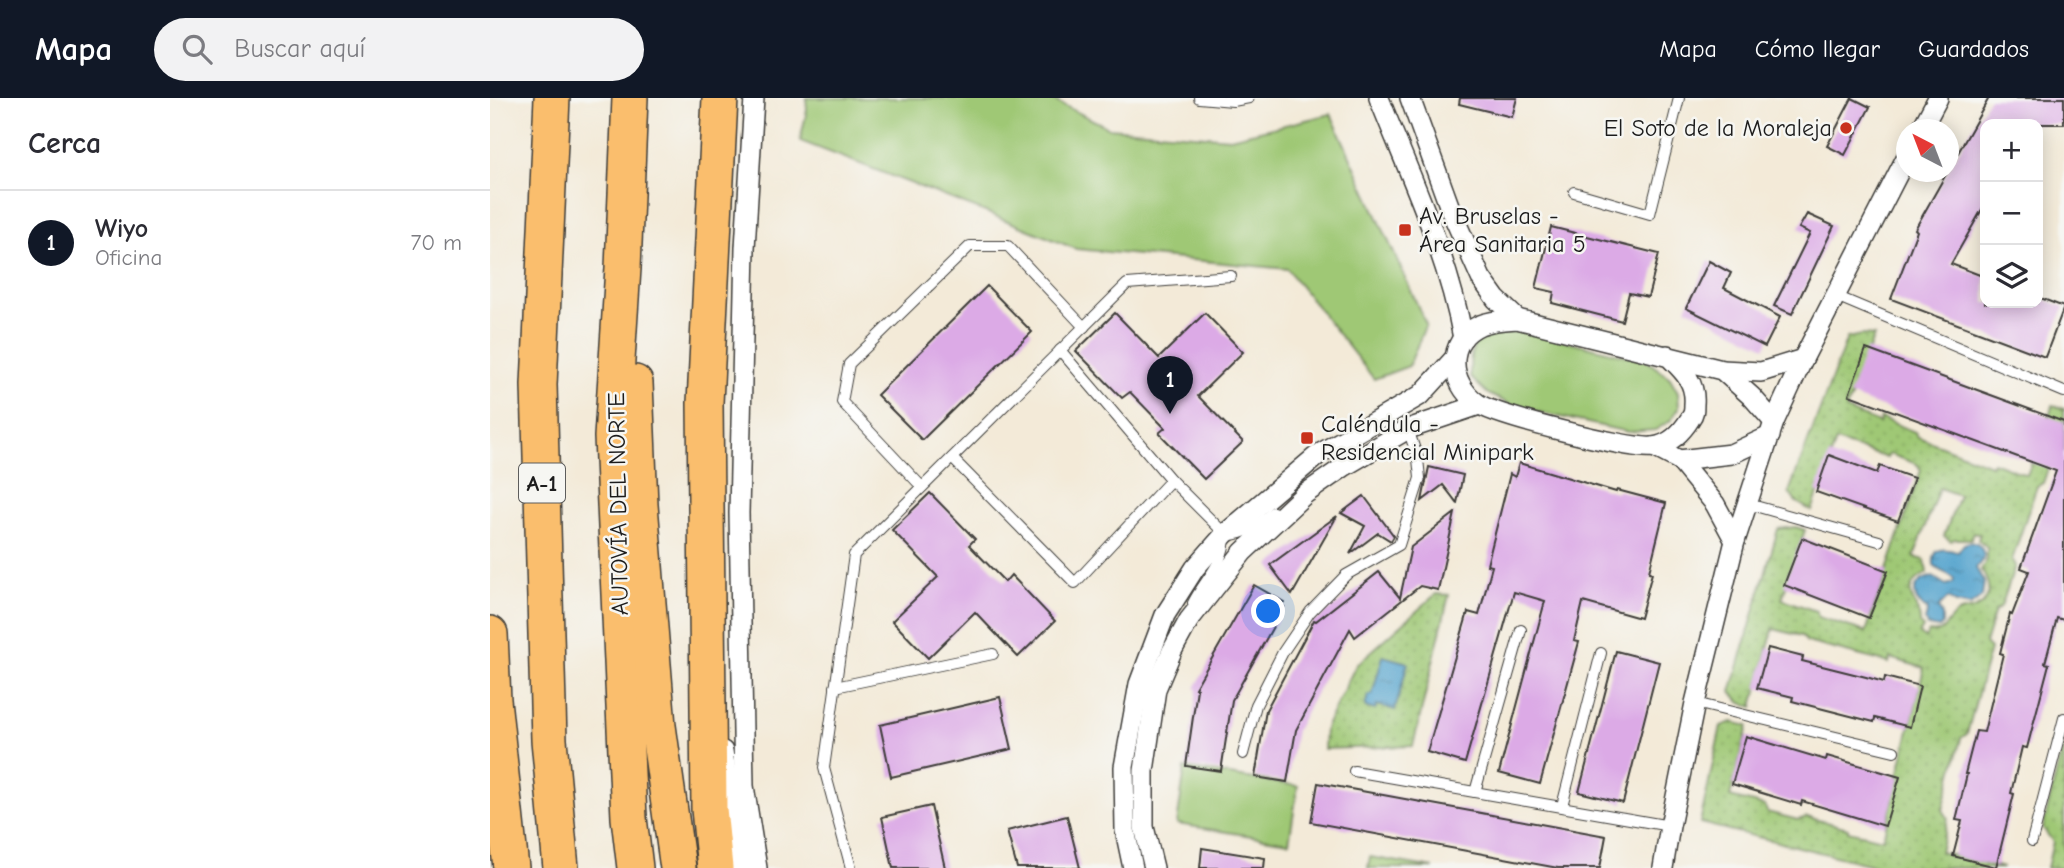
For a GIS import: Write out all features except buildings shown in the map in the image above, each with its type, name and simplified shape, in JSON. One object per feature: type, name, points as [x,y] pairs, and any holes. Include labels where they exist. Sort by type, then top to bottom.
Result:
[{"type":"highway","name":"A-1","points":[[552,98],[539,385],[549,740],[562,868]]},
{"type":"highway","name":"AUTOVÍA DEL NORTE","points":[[631,98],[612,437],[629,818],[635,868]]},
{"type":"highway","points":[[715,868],[709,808],[705,403],[720,98]]},
{"type":"highway","points":[[623,268],[634,367],[640,505],[658,726],[678,868]]},
{"type":"highway","points":[[490,634],[493,700],[511,868]]},
{"type":"street","points":[[754,98],[745,248],[739,513],[744,786],[757,868]]},
{"type":"street","points":[[1379,98],[1444,267],[1459,314],[1463,338]]},
{"type":"street","points":[[1410,98],[1451,211],[1481,278],[1496,299],[1517,319]]},
{"type":"street","points":[[1927,119],[1938,98]]},
{"type":"street","points":[[1663,868],[1695,704],[1735,541],[1772,429],[1803,359],[1896,178]]},
{"type":"street","points":[[1133,868],[1125,830],[1124,767],[1139,684],[1165,615],[1195,568],[1225,534],[1319,454],[1421,395],[1453,360],[1463,338],[1478,326],[1495,320],[1517,319],[1722,370],[1761,372],[1803,359]]},
{"type":"street","points":[[1453,360],[1458,380],[1467,394],[1479,405],[1502,414],[1628,446],[1654,447],[1670,441],[1684,429],[1693,415],[1693,386],[1688,376],[1667,355]]},
{"type":"street","points":[[1722,370],[1752,397],[1772,429]]},
{"type":"street","points":[[1154,868],[1144,827],[1144,771],[1156,689],[1189,620],[1243,552],[1306,494],[1345,466],[1408,429],[1479,405]]},
{"type":"street","points":[[1679,460],[1731,454],[1772,429]]},
{"type":"street","points":[[1654,447],[1679,460],[1715,504],[1735,541]]},
{"type":"street","points":[[709,647],[739,868]]},
{"type":"street","points":[[490,755],[493,700]]},
{"type":"lane","points":[[1199,98],[1233,101],[1250,98]]},
{"type":"lane","points":[[1574,192],[1650,214],[1679,98]]},
{"type":"lane","points":[[922,487],[842,402],[849,364],[970,246],[1008,246],[1084,327]]},
{"type":"lane","points":[[851,868],[824,768],[854,555],[1128,284],[1231,276]]},
{"type":"lane","points":[[1836,296],[2064,392]]},
{"type":"lane","points":[[1060,350],[1171,480],[1225,534],[1234,535],[1245,531],[1311,485],[1345,466]]},
{"type":"lane","points":[[1243,754],[1256,705],[1283,652],[1310,612],[1346,575],[1399,545],[1420,478],[1418,459],[1408,429]]},
{"type":"lane","points":[[952,458],[1075,583],[1171,480]]},
{"type":"lane","points":[[1748,504],[1879,541]]},
{"type":"lane","points":[[1189,620],[1199,591],[1220,560],[1225,547],[1225,534]]},
{"type":"lane","points":[[1475,792],[1521,630]]},
{"type":"lane","points":[[1562,806],[1601,653]]},
{"type":"lane","points":[[835,687],[993,654]]},
{"type":"lane","points":[[1695,704],[1894,751]]},
{"type":"lane","points":[[2032,842],[2064,718]]},
{"type":"lane","points":[[1354,771],[1670,826]]},
{"type":"green space","points":[[806,98],[1049,98],[1109,128],[1230,138],[1331,114],[1426,324],[1409,366],[1374,379],[1287,269],[1076,249],[800,141],[807,110]]},
{"type":"green space","points":[[1508,330],[1522,330],[1647,361],[1670,378],[1678,392],[1679,408],[1670,421],[1655,430],[1628,432],[1516,407],[1488,394],[1470,377],[1471,356],[1476,343],[1487,336]]},
{"type":"green space","points":[[1874,336],[1846,410],[1879,423],[1881,418],[1915,432],[1918,437],[1991,465],[1993,462],[2027,475],[2053,405],[2064,409],[2064,451],[2055,449],[2043,483],[2037,486],[2012,560],[2015,566],[2001,607],[1995,611],[1985,644],[1990,649],[1967,734],[1961,738],[1943,810],[1948,818],[1940,852],[2004,868],[1884,868],[1700,823],[1721,726],[1732,722],[1748,726],[1730,797],[1765,806],[1767,812],[1798,820],[1807,817],[1883,839],[1924,668],[1890,658],[1889,663],[1807,642],[1802,636],[1773,629],[1753,707],[1741,703],[1731,692],[1778,529],[1796,527],[1805,530],[1782,599],[1816,611],[1818,617],[1866,632],[1921,470],[1917,464],[1889,454],[1887,458],[1836,441],[1812,511],[1795,501],[1789,492],[1847,338]],"holes":[[[1939,488],[1959,495],[1944,536],[1951,541],[1971,539],[1973,532],[1980,534],[1978,540],[1987,548],[1987,560],[1981,570],[1988,585],[1987,596],[1981,605],[1957,613],[1941,630],[1929,632],[1925,638],[1919,634],[1923,628],[1910,592],[1917,580],[1927,573],[1925,560],[1914,557]]]},
{"type":"green space","points":[[1436,594],[1449,595],[1413,746],[1324,749],[1325,728],[1356,665]]},
{"type":"green space","points":[[2064,741],[2064,868],[2047,868],[2053,842],[2043,828]]},
{"type":"green space","points":[[1185,768],[1298,786],[1289,842],[1177,824]]},
{"type":"green space","points":[[1370,857],[1434,868],[1368,868]]},
{"type":"water","points":[[1970,542],[1979,545],[1984,555],[1976,568],[1984,582],[1982,597],[1970,606],[1948,598],[1938,608],[1942,615],[1939,628],[1927,626],[1925,621],[1928,609],[1917,601],[1917,586],[1933,577],[1946,585],[1953,583],[1952,577],[1934,565],[1935,554],[1941,550],[1958,552],[1964,544]]},
{"type":"water","points":[[1383,656],[1408,663],[1395,710],[1377,705],[1375,710],[1365,707],[1368,695],[1372,695]]},
{"type":"place","name":"El Soto de la Moraleja","points":[[1846,128]]},
{"type":"place","name":"Av. Bruselas - Área Sanitaria 5","points":[[1405,230]]},
{"type":"place","name":"Wiyo","points":[[1170,414]]},
{"type":"place","name":"Caléndula - Residencial Minipark","points":[[1307,438]]}]
